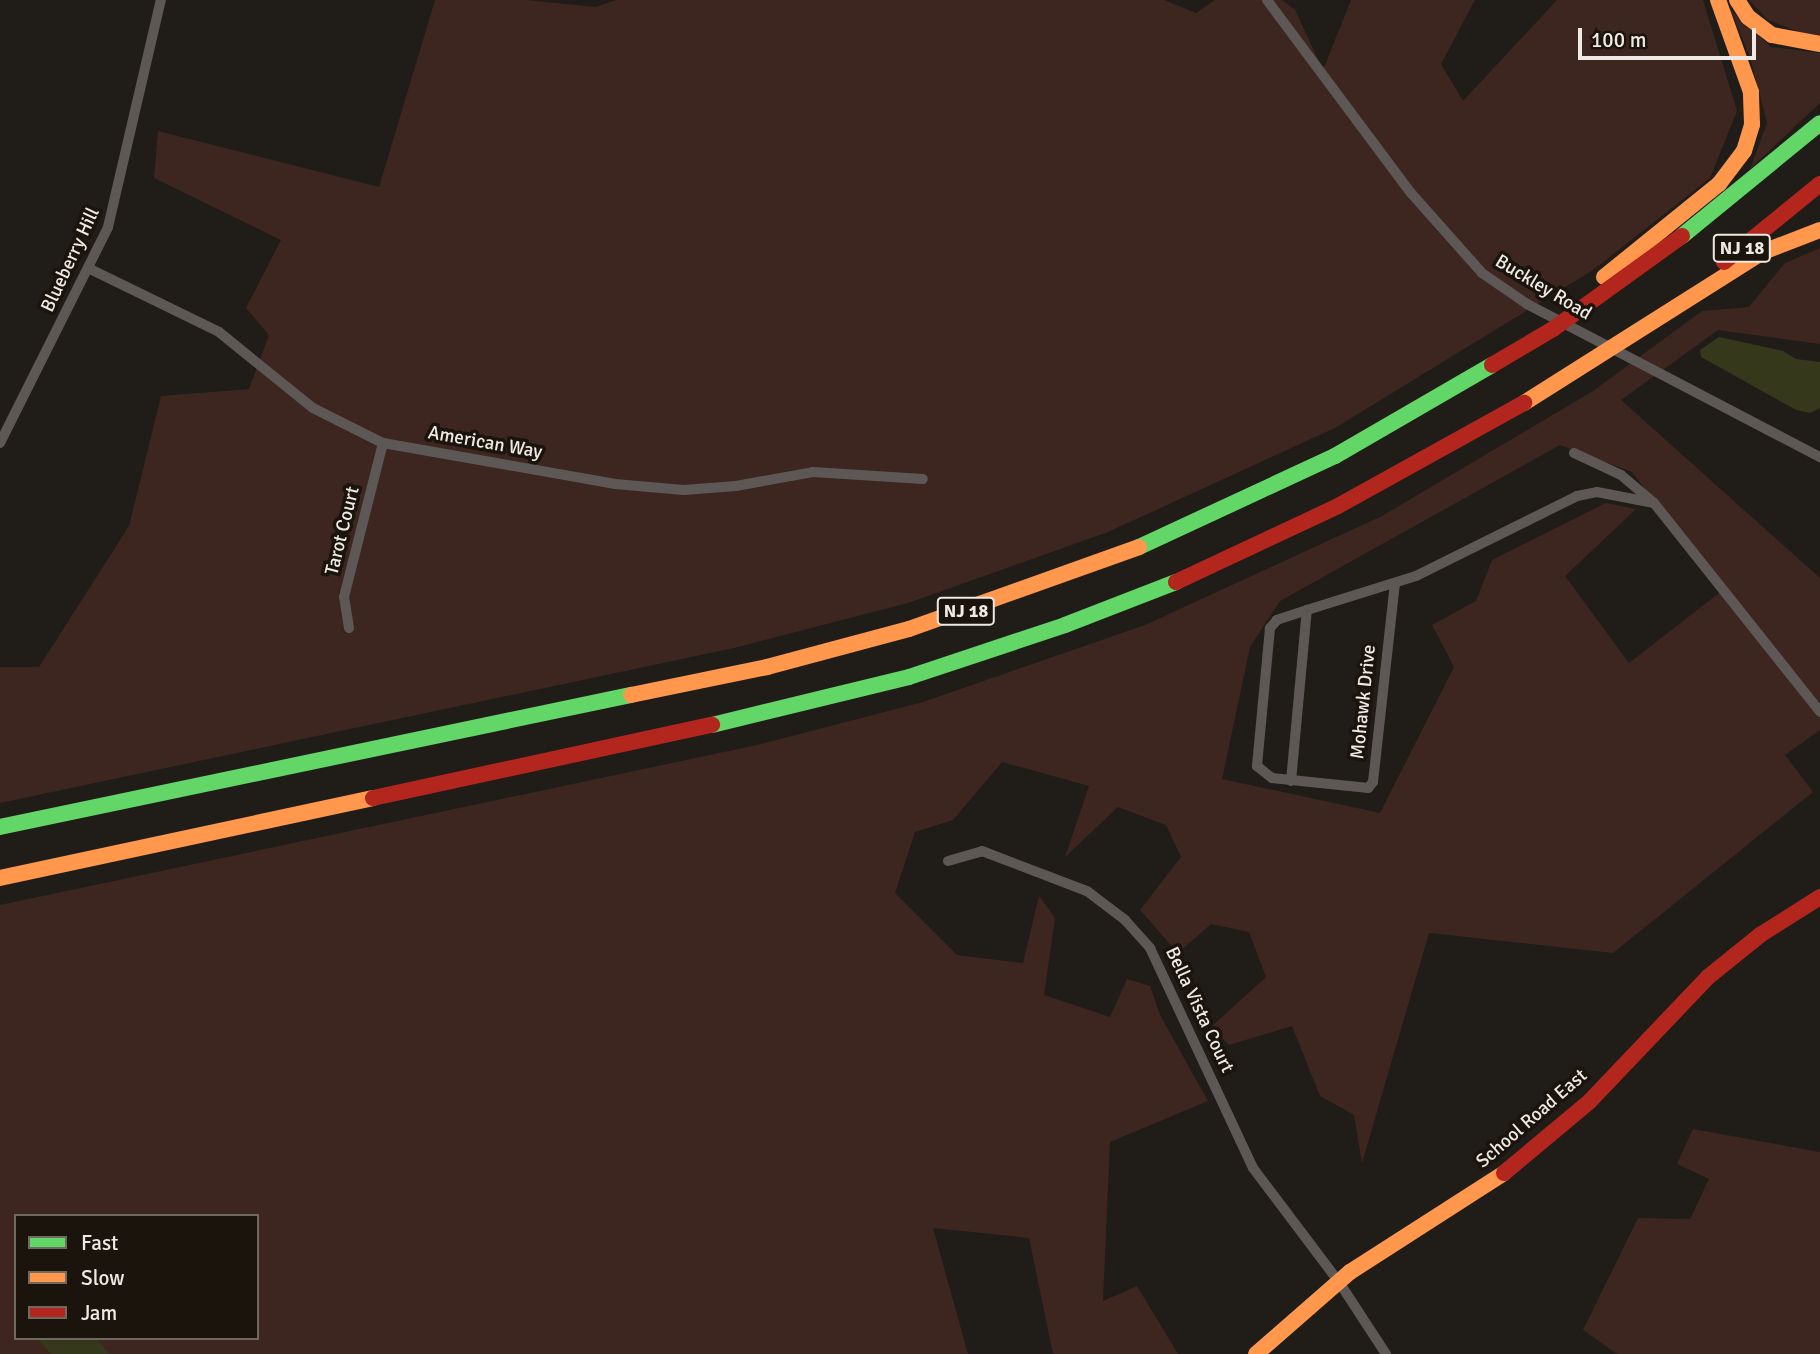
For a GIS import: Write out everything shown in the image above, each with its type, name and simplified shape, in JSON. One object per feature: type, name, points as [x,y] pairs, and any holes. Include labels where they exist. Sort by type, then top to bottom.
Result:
[{"type":"main road","points":[[1522,345],[1541,323],[1719,184],[1744,151],[1752,124],[1751,92],[1717,0]]},
{"type":"main road","points":[[1737,0],[1748,17],[1772,35],[1820,44]]},
{"type":"main road","name":"NJ 18","points":[[0,827],[754,670],[935,621],[1067,576],[1248,500],[1335,456],[1553,329],[1642,267],[1820,123]]},
{"type":"main road","name":"NJ 18","points":[[0,878],[789,709],[909,677],[1065,625],[1185,578],[1338,506],[1544,392],[1662,312],[1820,184]]},
{"type":"main road","points":[[1662,312],[1763,252],[1820,230]]},
{"type":"main road","name":"School Road East","points":[[1256,1354],[1339,1282],[1535,1150],[1589,1102],[1707,977],[1760,935],[1820,897]]},
{"type":"street","name":"Blueberry Hill","points":[[0,443],[88,268],[118,200],[160,0]]},
{"type":"street","name":"Buckley Road","points":[[1267,0],[1443,232],[1482,273],[1527,304],[1820,457]]},
{"type":"street","name":"American Way","points":[[88,268],[219,332],[313,408],[383,443],[615,484],[684,490],[736,486],[813,472],[923,480]]},
{"type":"street","name":"Tarot Court","points":[[349,628],[344,597],[383,443]]},
{"type":"street","points":[[1574,453],[1621,475],[1654,503],[1820,712]]},
{"type":"street","name":"Mohawk Drive","points":[[1395,583],[1371,786],[1291,781],[1265,776],[1255,757],[1270,628],[1277,620],[1395,583],[1577,496],[1597,492],[1654,503]]},
{"type":"street","points":[[1291,781],[1307,610]]},
{"type":"street","name":"Bella Vista Court","points":[[948,861],[982,852],[1087,891],[1125,920],[1150,947],[1253,1168],[1339,1282],[1386,1354]]},
{"type":"shaded area","points":[[435,0],[526,0],[596,7],[616,0],[1164,0],[1196,13],[1215,0],[1282,0],[1295,10],[1323,70],[1351,0],[1475,0],[1441,64],[1463,101],[1557,0],[1703,0],[1737,111],[1710,178],[1593,270],[1335,428],[1108,532],[908,603],[734,648],[0,803],[0,667],[39,667],[129,526],[161,396],[249,389],[269,335],[246,308],[281,240],[154,178],[158,131],[379,187]]},
{"type":"shaded area","points":[[1749,0],[1820,0],[1820,40],[1768,20]]},
{"type":"shaded area","points":[[1730,9],[1771,47],[1820,53],[1820,103],[1750,169],[1767,123],[1750,57]]},
{"type":"shaded area","points":[[1820,248],[1820,344],[1718,330],[1621,400],[1820,578],[1820,730],[1785,755],[1813,792],[1613,953],[1429,933],[1362,1163],[1354,1115],[1320,1096],[1292,1026],[1229,1045],[1211,1027],[1266,977],[1249,932],[1211,924],[1178,953],[1140,910],[1181,857],[1166,825],[1118,807],[1065,857],[1089,786],[1002,762],[953,820],[915,832],[895,893],[957,955],[1023,963],[1039,896],[1055,918],[1044,995],[1110,1017],[1127,979],[1150,986],[1160,1015],[1208,1101],[1110,1142],[1103,1301],[1137,1286],[1178,1354],[1053,1354],[1029,1238],[933,1228],[968,1354],[0,1354],[0,905],[757,745],[923,702],[1145,625],[1382,516],[1593,391],[1702,311],[1749,307],[1785,263]],"holes":[[[1560,445],[1632,472],[1723,590],[1629,663],[1565,576],[1636,509],[1606,503],[1492,560],[1476,601],[1432,625],[1454,667],[1380,813],[1222,779],[1250,647],[1280,601]]]},
{"type":"shaded area","points":[[1719,337],[1783,351],[1796,359],[1820,362],[1820,408],[1810,413],[1796,410],[1701,357],[1700,350]]},
{"type":"shaded area","points":[[1693,1129],[1820,1152],[1820,1354],[1617,1354],[1583,1330],[1638,1218],[1690,1219],[1709,1179],[1677,1164]]},
{"type":"shaded area","points":[[39,1340],[98,1340],[109,1354],[51,1354]]},
{"type":"traffic: fast","points":[[1682,236],[1820,123]]},
{"type":"traffic: fast","points":[[1139,547],[1335,456],[1492,365]]},
{"type":"traffic: fast","points":[[712,725],[909,677],[1065,625],[1176,582]]},
{"type":"traffic: fast","points":[[0,827],[631,695]]},
{"type":"traffic: slow","points":[[1604,277],[1719,184],[1744,151],[1752,124],[1751,92],[1718,0]]},
{"type":"traffic: slow","points":[[1737,0],[1748,17],[1772,35],[1820,44]]},
{"type":"traffic: slow","points":[[1524,403],[1763,252],[1820,230]]},
{"type":"traffic: slow","points":[[631,695],[767,667],[909,629],[1139,547]]},
{"type":"traffic: slow","points":[[0,878],[373,798]]},
{"type":"traffic: slow","points":[[1256,1354],[1350,1272],[1504,1173]]},
{"type":"traffic: jam","points":[[1724,262],[1820,184]]},
{"type":"traffic: jam","points":[[1492,365],[1553,329],[1682,236]]},
{"type":"traffic: jam","points":[[1176,582],[1338,506],[1524,403]]},
{"type":"traffic: jam","points":[[373,798],[712,725]]},
{"type":"traffic: jam","points":[[1504,1173],[1589,1102],[1708,977],[1760,935],[1820,897]]}]
